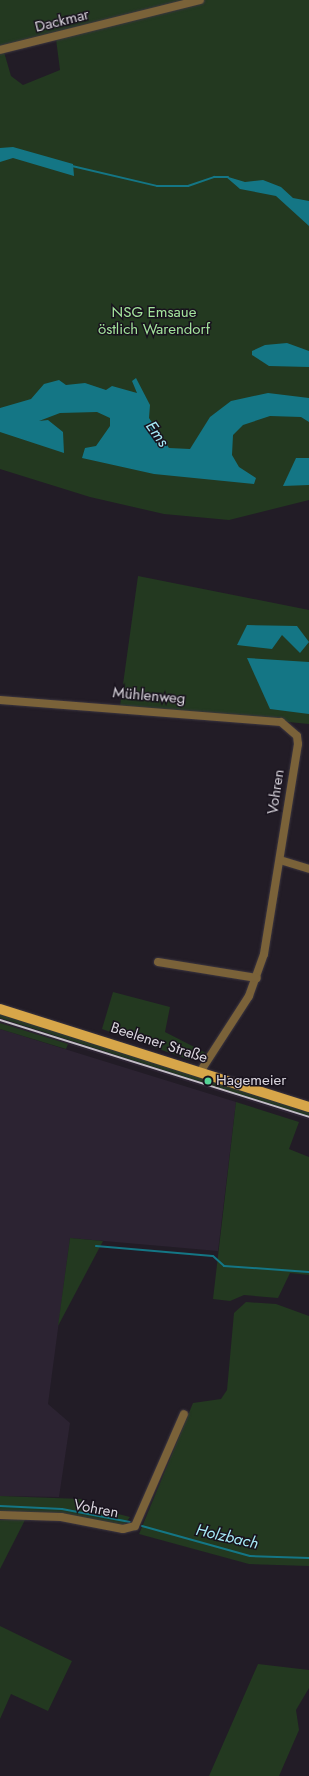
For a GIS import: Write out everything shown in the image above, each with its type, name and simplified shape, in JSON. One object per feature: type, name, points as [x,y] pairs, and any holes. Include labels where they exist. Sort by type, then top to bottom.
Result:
[{"type":"main road","name":"Beelener Straße","points":[[0,1009],[309,1107]]},
{"type":"street","name":"Dackmar","points":[[0,50],[200,0]]},
{"type":"street","name":"Mühlenweg","points":[[0,700],[281,722],[293,729]]},
{"type":"street","name":"Vohren","points":[[200,1072],[257,978],[280,860],[298,744],[293,729]]},
{"type":"street","points":[[280,860],[309,869]]},
{"type":"street","points":[[158,962],[257,978]]},
{"type":"street","name":"Vohren","points":[[0,1515],[61,1517],[123,1529],[135,1526],[184,1414]]},
{"type":"shaded area","points":[[0,1018],[309,1116],[309,1120],[0,1023]]},
{"type":"shaded area","points":[[0,1029],[236,1102],[218,1251],[70,1238],[48,1404],[70,1423],[59,1497],[0,1496]]},
{"type":"green space","name":"NSG Emsaue östlich Warendorf","points":[[0,0],[309,0],[309,500],[229,520],[164,514],[90,497],[0,469]],"holes":[[[56,39],[60,70],[23,85],[11,76],[4,52]]]},
{"type":"green space","points":[[138,576],[309,610],[309,724],[120,706]]},
{"type":"green space","points":[[113,992],[170,1007],[165,1032],[206,1053],[190,1060],[102,1029]]},
{"type":"green space","points":[[0,1014],[309,1112],[309,1116],[0,1018]]},
{"type":"green space","points":[[0,1023],[68,1044],[66,1049],[0,1029]]},
{"type":"green space","points":[[236,1102],[299,1122],[289,1149],[309,1157],[309,1275],[290,1273],[278,1298],[244,1295],[230,1301],[213,1299]]},
{"type":"green space","points":[[70,1238],[103,1241],[58,1326]]},
{"type":"green space","points":[[246,1302],[276,1304],[309,1316],[309,1566],[249,1564],[139,1534],[193,1403],[221,1399],[227,1390],[234,1313]]},
{"type":"green space","points":[[0,1496],[81,1499],[91,1507],[130,1517],[124,1525],[61,1513],[0,1511]]},
{"type":"green space","points":[[26,1518],[0,1569],[0,1520]]},
{"type":"green space","points":[[0,1626],[72,1661],[48,1711],[11,1694],[0,1719]]},
{"type":"green space","points":[[258,1664],[309,1670],[309,1688],[296,1710],[299,1730],[279,1776],[209,1776]]},
{"type":"water","points":[[13,147],[73,164],[74,176],[13,158],[0,162],[0,148]]},
{"type":"water","points":[[225,176],[245,182],[263,180],[281,187],[293,198],[309,201],[309,226],[276,196],[240,189]]},
{"type":"water","points":[[287,343],[309,351],[309,367],[269,366],[252,355],[252,351],[265,345]]},
{"type":"water","name":"Ems","points":[[136,378],[150,405],[149,418],[169,448],[190,449],[210,417],[231,401],[268,393],[309,398],[309,422],[301,417],[270,416],[243,425],[233,435],[232,455],[239,467],[256,478],[254,484],[154,474],[82,458],[85,448],[96,446],[110,426],[110,418],[97,412],[60,413],[39,421],[48,420],[63,432],[64,453],[0,432],[0,408],[31,399],[44,384],[59,380],[66,385],[85,383],[106,390],[112,386],[137,393],[132,381]]},
{"type":"water","points":[[296,458],[309,458],[309,485],[283,486]]},
{"type":"water","points":[[247,625],[297,626],[309,642],[300,653],[282,635],[272,649],[237,645]]},
{"type":"water","points":[[247,658],[309,662],[309,714],[270,709]]},
{"type":"waterway","points":[[72,166],[157,186],[188,186],[214,177],[228,177]]},
{"type":"waterway","points":[[96,1246],[213,1256],[224,1266],[309,1272]]},
{"type":"waterway","name":"Holzbach","points":[[0,1506],[62,1509],[130,1522]]},
{"type":"waterway","name":"Holzbach","points":[[142,1526],[250,1556],[309,1558]]},
{"type":"railway","points":[[0,1020],[309,1117]]},
{"type":"place","name":"Hagemeier","points":[[208,1081]]}]
